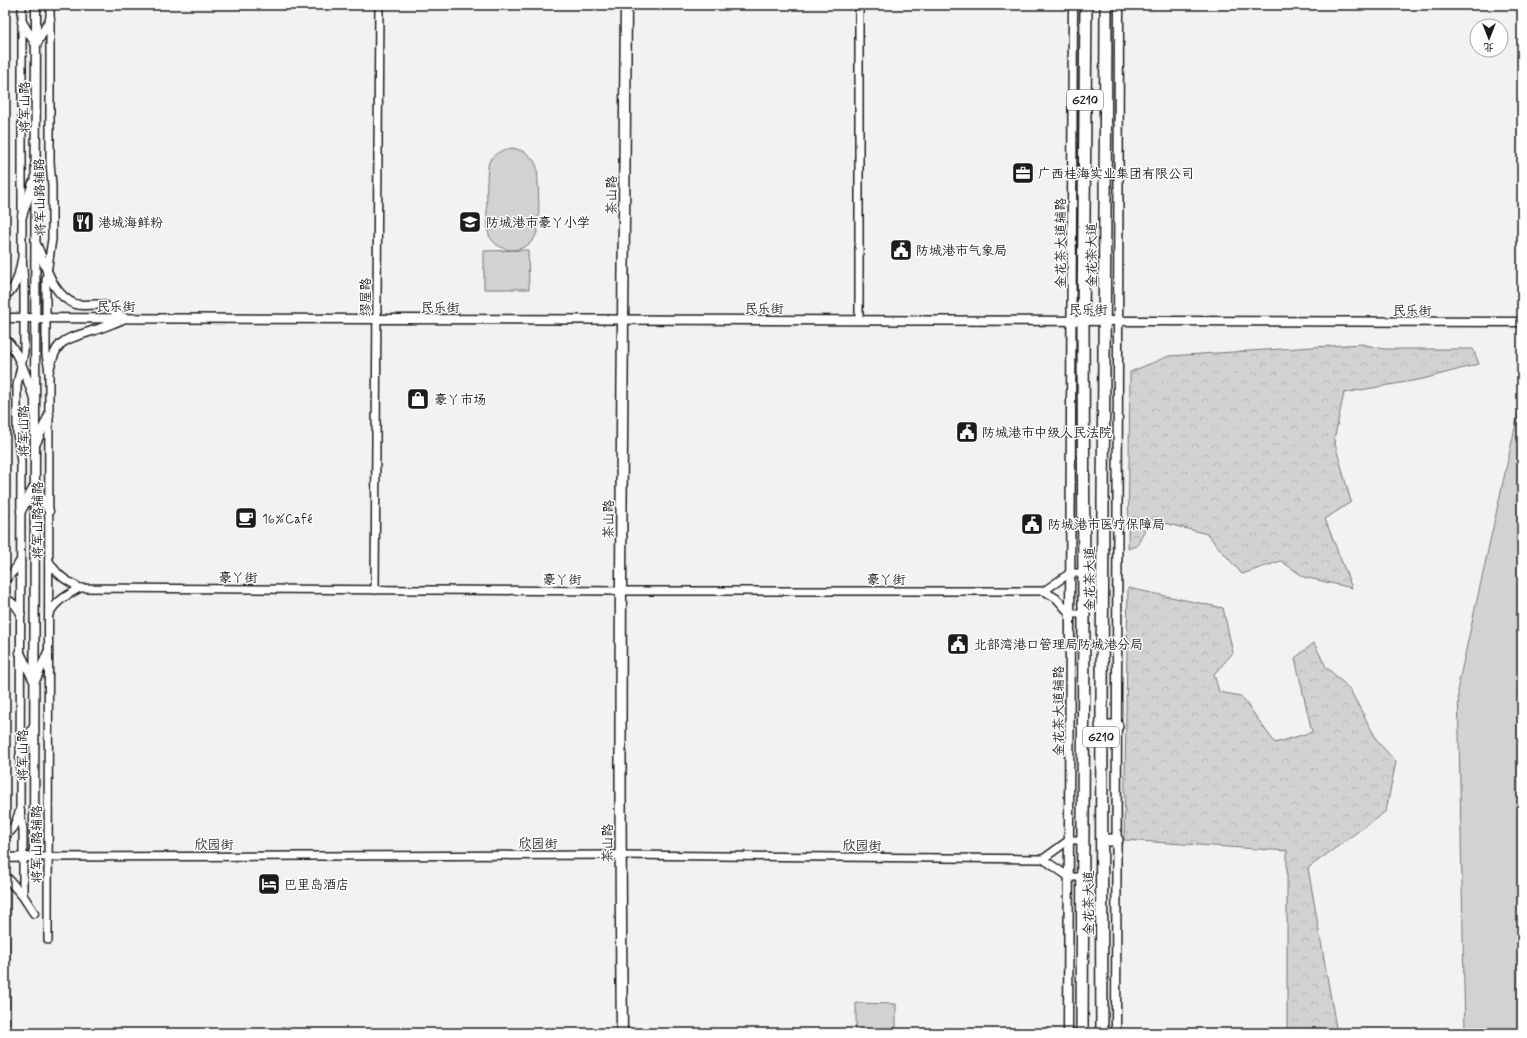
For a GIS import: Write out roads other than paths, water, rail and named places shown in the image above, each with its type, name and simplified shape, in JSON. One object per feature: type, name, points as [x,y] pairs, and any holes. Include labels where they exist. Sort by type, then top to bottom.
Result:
[{"type":"highway","name":"金花茶大道","points":[[1082,1033],[1084,614],[1083,321],[1086,5]]},
{"type":"highway","name":"金花茶大道","points":[[1103,1030],[1101,726],[1106,5]]},
{"type":"highway","points":[[1101,726],[1117,726]]},
{"type":"highway","points":[[1102,840],[1117,840]]},
{"type":"highway","points":[[1079,1033],[1082,1017]]},
{"type":"main road","name":"茶山路","points":[[622,1033],[620,855],[621,591],[626,5]]},
{"type":"street","name":"将军山路辅路","points":[[22,5],[22,260],[24,280],[24,352],[17,385],[17,432],[21,462],[20,811],[23,830],[22,896]]},
{"type":"street","name":"将军山路","points":[[34,858],[36,5]]},
{"type":"street","name":"将军山路辅路","points":[[48,940],[49,370],[46,355],[46,318],[48,271],[52,232],[52,186],[50,162],[50,5]]},
{"type":"street","name":"缪屋路","points":[[375,590],[378,5]]},
{"type":"street","points":[[859,5],[859,320]]},
{"type":"street","name":"金花茶大道辅路","points":[[1068,1033],[1073,5]]},
{"type":"street","points":[[1116,1033],[1119,5]]},
{"type":"street","points":[[36,45],[50,19]]},
{"type":"street","points":[[22,22],[36,45]]},
{"type":"street","points":[[22,216],[36,176]]},
{"type":"street","points":[[36,242],[53,283],[58,292],[64,298],[76,304],[103,305],[125,318]]},
{"type":"street","points":[[5,296],[17,283],[22,260]]},
{"type":"street","name":"民乐街","points":[[5,318],[1522,322]]},
{"type":"street","points":[[49,370],[52,356],[59,345],[69,337],[96,330],[125,318]]},
{"type":"street","points":[[5,339],[15,352],[35,399]]},
{"type":"street","points":[[35,446],[49,415]]},
{"type":"street","points":[[21,511],[35,486]]},
{"type":"street","points":[[35,486],[49,511]]},
{"type":"street","points":[[5,580],[13,572],[21,559]]},
{"type":"street","name":"豪丫街","points":[[49,561],[55,572],[64,580],[80,588],[621,591],[1044,591]]},
{"type":"street","points":[[1084,573],[1070,573],[1044,591],[1056,598],[1070,614],[1084,614]]},
{"type":"street","points":[[1103,573],[1118,574]]},
{"type":"street","name":"豪丫街","points":[[48,615],[53,607],[62,598],[80,588]]},
{"type":"street","points":[[5,597],[15,605],[20,614]]},
{"type":"street","points":[[34,681],[48,652]]},
{"type":"street","points":[[20,653],[34,681]]},
{"type":"street","points":[[20,757],[34,726]]},
{"type":"street","points":[[5,835],[16,824],[20,811]]},
{"type":"street","points":[[1082,840],[1069,840],[1043,859],[1069,877],[1082,877]]},
{"type":"street","name":"欣园街","points":[[34,858],[620,855],[1043,859]]},
{"type":"street","points":[[5,858],[34,858]]},
{"type":"street","points":[[5,878],[8,879],[34,913]]},
{"type":"place","name":"广西桂海实业集团有限公司","points":[[1023,173]]},
{"type":"place","name":"港城海鲜粉","points":[[83,222]]},
{"type":"place","name":"防城港市豪丫小学","points":[[470,222]]},
{"type":"place","name":"防城港市气象局","points":[[901,250]]},
{"type":"place","name":"豪丫市场","points":[[418,399]]},
{"type":"place","name":"防城港市中级人民法院","points":[[967,432]]},
{"type":"place","name":"16%Café","points":[[246,518]]},
{"type":"place","name":"防城港市医疗保障局","points":[[1032,524]]},
{"type":"place","name":"北部湾港口管理局防城港分局","points":[[958,644]]},
{"type":"place","name":"巴里岛酒店","points":[[269,884]]}]
